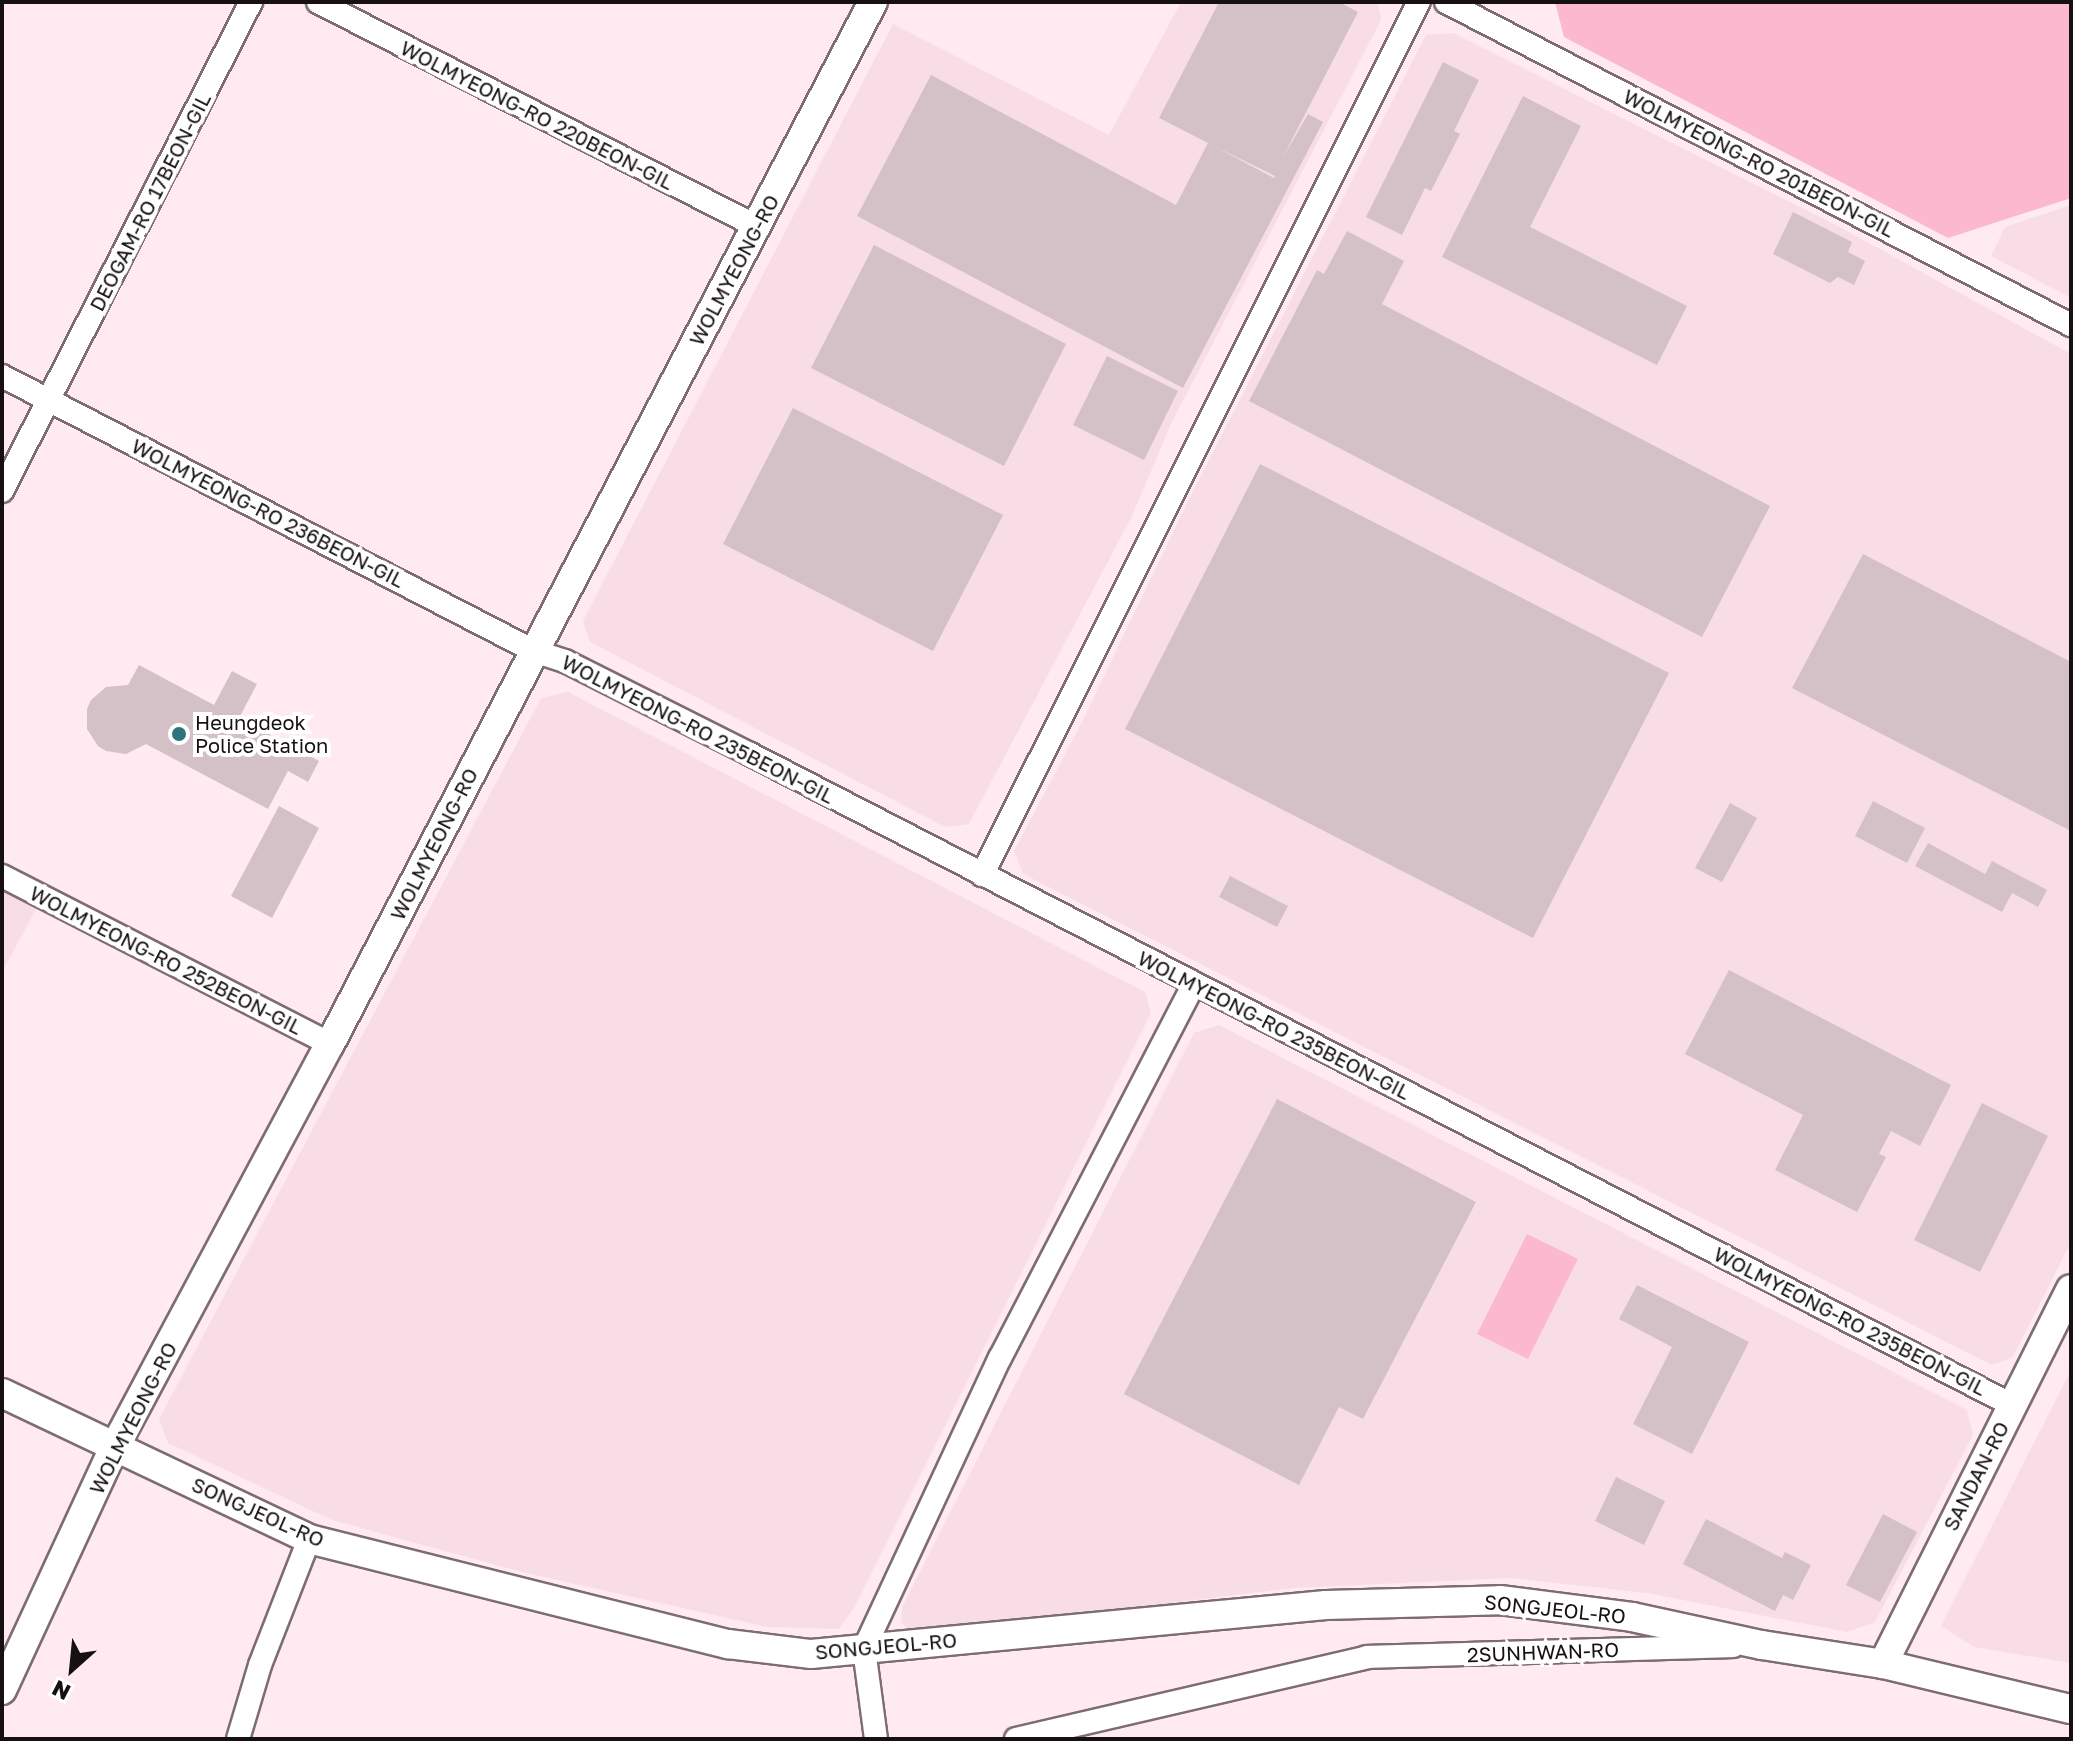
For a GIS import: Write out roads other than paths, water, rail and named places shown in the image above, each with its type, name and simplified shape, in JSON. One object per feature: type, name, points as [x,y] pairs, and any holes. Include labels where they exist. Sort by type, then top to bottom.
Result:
[{"type":"street","name":"DEOGAM-RO 17BEON-GIL","points":[[2,491],[251,2]]},
{"type":"street","name":"WOLMYEONG-RO 220BEON-GIL","points":[[318,2],[757,227]]},
{"type":"street","name":"WOLMYEONG-RO","points":[[2,1690],[115,1446],[330,1044],[873,2]]},
{"type":"street","points":[[982,875],[1419,2]]},
{"type":"street","name":"WOLMYEONG-RO 201BEON-GIL","points":[[1446,2],[2071,325]]},
{"type":"street","name":"WOLMYEONG-RO 236BEON-GIL","points":[[2,376],[534,651]]},
{"type":"street","name":"WOLMYEONG-RO 235BEON-GIL","points":[[534,651],[565,661],[2012,1405]]},
{"type":"street","name":"WOLMYEONG-RO 252BEON-GIL","points":[[2,876],[330,1044]]},
{"type":"street","points":[[876,1739],[864,1649],[1000,1358],[1194,983]]},
{"type":"street","name":"SANDAN-RO","points":[[1883,1664],[2071,1289]]},
{"type":"street","name":"SONGJEOL-RO","points":[[2,1393],[309,1539],[728,1644],[811,1654],[1326,1605],[1500,1600],[1632,1617],[1762,1645]]},
{"type":"street","points":[[238,1739],[260,1665],[309,1539]]},
{"type":"street","name":"2SUNHWAN-RO","points":[[1016,1739],[1367,1657],[1762,1645],[1883,1664],[2071,1709]]},
{"type":"place","name":"Heungdeok Police Station","points":[[179,734]]}]
